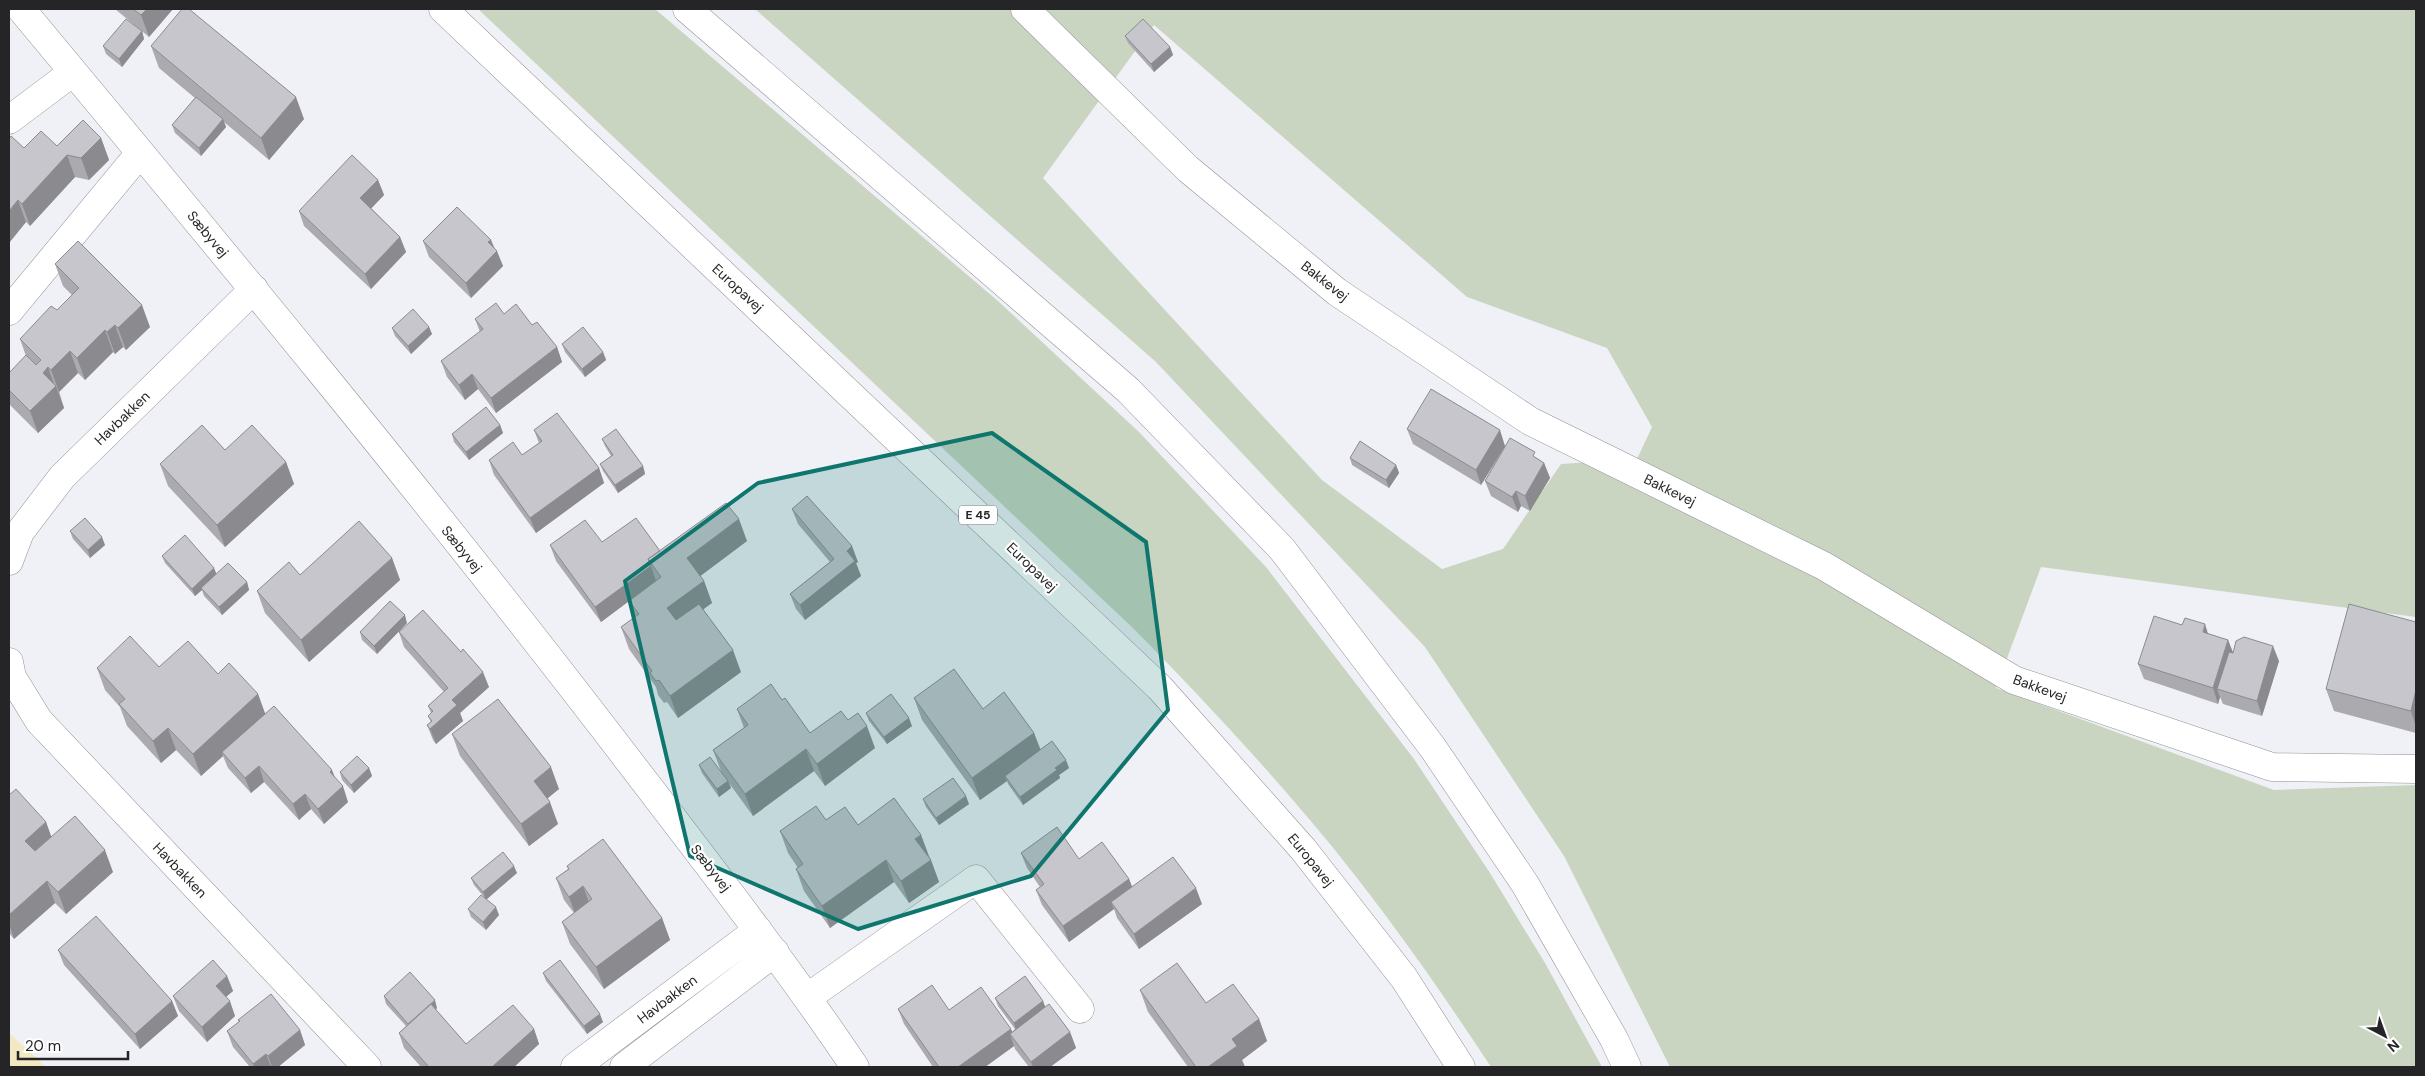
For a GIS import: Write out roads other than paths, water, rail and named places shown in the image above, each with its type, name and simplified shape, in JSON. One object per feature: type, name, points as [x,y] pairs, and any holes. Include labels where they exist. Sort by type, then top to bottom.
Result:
[{"type":"street","name":"Sæbyvej","points":[[20,9],[254,289],[534,638],[808,996],[855,1067]]},
{"type":"street","name":"Europavej","points":[[443,9],[1160,688],[1304,849],[1404,978],[1462,1067]]},
{"type":"street","points":[[688,9],[1128,390],[1282,549],[1432,748],[1525,884],[1614,1039],[1627,1067]]},
{"type":"street","name":"Bakkevej","points":[[1025,9],[1188,169],[1337,292],[1530,421],[1824,566],[2014,680],[2272,767],[2416,769]]},
{"type":"street","points":[[9,120],[73,72]]},
{"type":"street","points":[[9,310],[140,153]]},
{"type":"street","name":"Havbakken","points":[[9,561],[20,532],[62,477],[254,289]]},
{"type":"street","name":"Havbakken","points":[[9,662],[12,677],[39,722],[367,1067]]},
{"type":"street","points":[[808,996],[976,879],[1080,1010]]},
{"type":"street","name":"Havbakken","points":[[575,1067],[758,930]]},
{"type":"street","points":[[624,1067],[775,952]]}]
